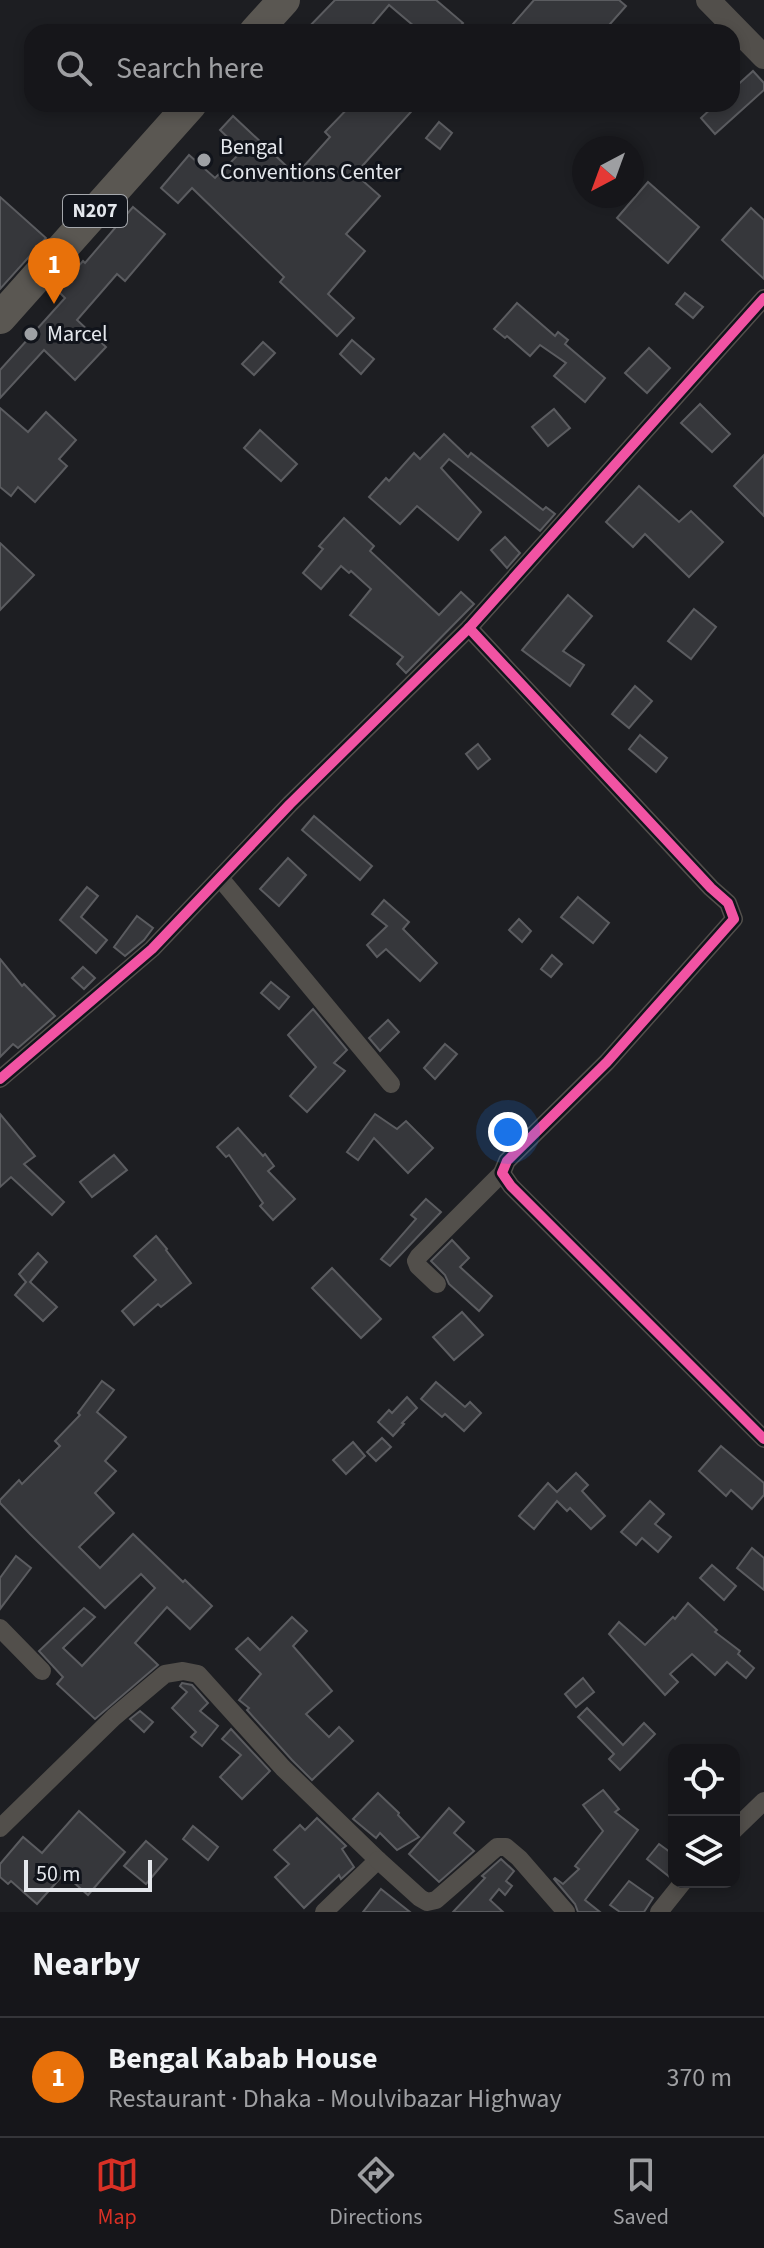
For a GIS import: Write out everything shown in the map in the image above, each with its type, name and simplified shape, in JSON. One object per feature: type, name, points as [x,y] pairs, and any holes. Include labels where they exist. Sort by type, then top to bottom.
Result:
[{"type":"highway","points":[[262,24],[284,0]]},
{"type":"highway","name":"N207","points":[[0,318],[184,112]]},
{"type":"street","points":[[708,0],[732,24]]},
{"type":"street","points":[[740,33],[764,57]]},
{"type":"street","points":[[0,1079],[152,949],[290,804],[469,628],[764,298]]},
{"type":"street","points":[[437,1284],[418,1266],[416,1261],[419,1256],[502,1173],[507,1161],[607,1062],[734,919],[728,903],[469,628]]},
{"type":"street","points":[[220,878],[391,1084]]},
{"type":"street","points":[[502,1173],[511,1186],[764,1439]]},
{"type":"street","points":[[0,1628],[42,1671]]},
{"type":"street","points":[[0,1828],[114,1717],[165,1674],[183,1671],[198,1674],[283,1768],[420,1898],[427,1902],[436,1900],[497,1847],[506,1847],[566,1912]]},
{"type":"street","points":[[740,1824],[764,1801]]},
{"type":"street","points":[[324,1912],[378,1860]]},
{"type":"street","points":[[659,1912],[678,1888]]},
{"type":"building","points":[[335,0],[436,0],[463,23],[412,24],[389,5],[373,24],[312,24]]},
{"type":"building","points":[[534,0],[619,0],[626,6],[610,24],[513,24]]},
{"type":"building","points":[[753,71],[764,83],[764,90],[740,112],[740,83]]},
{"type":"building","points":[[344,112],[411,112],[355,174],[380,196],[346,234],[365,251],[328,294],[354,318],[337,336],[280,282],[284,277],[192,188],[178,203],[161,188],[189,155],[215,178],[242,151],[220,130],[233,116],[296,175],[330,137],[325,132]]},
{"type":"building","points":[[707,112],[740,112],[715,134],[701,118]]},
{"type":"building","points":[[439,122],[452,133],[440,149],[426,138]]},
{"type":"building","points":[[648,182],[699,227],[668,263],[617,218],[626,208],[644,208],[644,187]]},
{"type":"building","points":[[0,197],[46,238],[0,289]]},
{"type":"building","points":[[133,207],[165,234],[125,281],[117,274],[77,320],[106,347],[75,380],[44,350],[0,398],[0,370],[65,298],[57,290],[83,261],[85,263]]},
{"type":"building","points":[[751,208],[764,220],[764,279],[722,240]]},
{"type":"building","points":[[685,293],[703,307],[693,318],[676,304]]},
{"type":"building","points":[[517,303],[555,336],[558,332],[568,340],[565,344],[605,378],[585,402],[554,376],[566,363],[540,345],[530,356],[494,329]]},
{"type":"building","points":[[352,340],[374,359],[361,374],[340,354]]},
{"type":"building","points":[[263,342],[275,353],[254,375],[242,364]]},
{"type":"building","points":[[649,348],[670,368],[647,393],[625,373]]},
{"type":"building","points":[[700,404],[730,434],[712,452],[681,423]]},
{"type":"building","points":[[0,408],[28,432],[46,412],[76,440],[59,459],[67,466],[35,502],[18,487],[11,496],[0,487]]},
{"type":"building","points":[[554,409],[570,428],[548,446],[532,427]]},
{"type":"building","points":[[260,430],[297,464],[281,481],[244,448]]},
{"type":"building","points":[[444,434],[468,457],[471,453],[543,510],[546,507],[555,514],[540,531],[449,459],[441,468],[481,512],[458,540],[417,506],[400,524],[369,497],[386,478],[389,481],[414,453],[420,459]]},
{"type":"building","points":[[764,455],[764,516],[734,486]]},
{"type":"building","points":[[639,486],[679,522],[691,511],[723,542],[689,577],[645,534],[633,547],[606,522]]},
{"type":"building","points":[[344,518],[374,546],[370,551],[439,615],[461,592],[474,604],[406,673],[397,664],[403,657],[350,615],[371,589],[341,566],[321,589],[303,573],[323,549],[319,546]]},
{"type":"building","points":[[505,537],[520,553],[507,568],[491,550]]},
{"type":"building","points":[[0,543],[34,575],[0,610]]},
{"type":"building","points":[[568,595],[592,616],[563,651],[584,665],[570,686],[522,650]]},
{"type":"building","points":[[694,609],[716,627],[691,659],[668,641]]},
{"type":"building","points":[[635,686],[652,701],[629,728],[612,714]]},
{"type":"building","points":[[640,735],[667,758],[656,772],[629,749]]},
{"type":"building","points":[[478,744],[490,759],[478,769],[466,754]]},
{"type":"building","points":[[314,816],[372,866],[360,880],[302,830]]},
{"type":"building","points":[[288,858],[306,875],[279,906],[260,889]]},
{"type":"building","points":[[87,887],[98,896],[81,917],[107,940],[96,953],[60,920]]},
{"type":"building","points":[[578,897],[609,923],[593,943],[561,917]]},
{"type":"building","points":[[384,900],[409,922],[403,929],[437,963],[420,981],[386,949],[377,957],[367,945],[387,926],[372,914]]},
{"type":"building","points":[[137,916],[153,928],[125,956],[114,947]]},
{"type":"building","points":[[519,919],[531,931],[522,942],[509,930]]},
{"type":"building","points":[[552,955],[562,964],[551,977],[541,969]]},
{"type":"building","points":[[0,959],[22,986],[24,984],[55,1016],[18,1048],[13,1044],[0,1057]]},
{"type":"building","points":[[83,967],[95,978],[84,989],[72,978]]},
{"type":"building","points":[[271,982],[289,997],[279,1009],[261,993]]},
{"type":"building","points":[[313,1009],[347,1050],[334,1063],[345,1071],[307,1112],[290,1096],[316,1067],[288,1035]]},
{"type":"building","points":[[388,1020],[399,1032],[380,1051],[369,1038]]},
{"type":"building","points":[[445,1044],[457,1054],[435,1079],[424,1068]]},
{"type":"building","points":[[0,1114],[35,1156],[24,1164],[64,1202],[52,1215],[11,1177],[0,1187]]},
{"type":"building","points":[[375,1114],[397,1129],[406,1121],[433,1148],[408,1173],[374,1138],[358,1160],[347,1152]]},
{"type":"building","points":[[238,1128],[263,1156],[265,1154],[274,1166],[268,1171],[295,1199],[273,1220],[260,1206],[263,1203],[229,1155],[226,1157],[217,1147]]},
{"type":"building","points":[[114,1155],[127,1170],[92,1197],[80,1182]]},
{"type":"building","points":[[426,1199],[441,1212],[390,1266],[381,1259],[416,1219],[411,1215]]},
{"type":"building","points":[[156,1236],[191,1283],[161,1307],[158,1304],[134,1325],[122,1311],[156,1280],[134,1256]]},
{"type":"building","points":[[452,1240],[469,1258],[460,1267],[492,1296],[479,1311],[449,1284],[431,1261]]},
{"type":"building","points":[[38,1253],[47,1262],[30,1282],[57,1307],[43,1321],[15,1295],[26,1282],[19,1274]]},
{"type":"building","points":[[332,1268],[381,1319],[361,1338],[312,1288]]},
{"type":"building","points":[[462,1312],[483,1335],[454,1360],[433,1337]]},
{"type":"building","points":[[102,1381],[114,1390],[97,1412],[126,1437],[105,1461],[116,1471],[95,1493],[114,1513],[79,1547],[100,1568],[133,1534],[212,1606],[190,1629],[167,1607],[135,1643],[158,1665],[95,1719],[57,1684],[63,1677],[39,1651],[84,1608],[95,1617],[63,1648],[82,1666],[155,1588],[141,1574],[105,1608],[0,1500],[19,1480],[22,1484],[60,1446],[55,1441],[80,1415],[78,1413]]},
{"type":"building","points":[[436,1382],[465,1407],[470,1402],[481,1413],[464,1431],[421,1399]]},
{"type":"building","points":[[407,1397],[417,1408],[393,1436],[378,1422]]},
{"type":"building","points":[[382,1438],[391,1447],[376,1461],[367,1452]]},
{"type":"building","points":[[353,1442],[365,1456],[346,1474],[333,1460]]},
{"type":"building","points":[[721,1446],[764,1483],[764,1495],[752,1509],[731,1490],[726,1496],[699,1471]]},
{"type":"building","points":[[576,1473],[588,1485],[582,1491],[605,1516],[591,1529],[570,1508],[567,1511],[557,1501],[534,1529],[519,1516],[548,1483],[557,1492]]},
{"type":"building","points":[[650,1501],[664,1514],[655,1524],[671,1537],[658,1552],[642,1538],[636,1545],[621,1532]]},
{"type":"building","points":[[752,1548],[764,1558],[764,1590],[737,1568]]},
{"type":"building","points":[[16,1556],[31,1568],[0,1609],[0,1578]]},
{"type":"building","points":[[712,1565],[736,1586],[724,1600],[700,1578]]},
{"type":"building","points":[[688,1603],[754,1668],[746,1678],[727,1662],[715,1675],[692,1654],[670,1674],[678,1682],[665,1695],[609,1634],[619,1622],[645,1645]]},
{"type":"building","points":[[292,1617],[307,1631],[293,1646],[332,1691],[306,1714],[329,1737],[339,1727],[353,1741],[312,1780],[239,1700],[261,1674],[236,1649],[248,1638],[260,1650]]},
{"type":"building","points":[[583,1678],[594,1692],[576,1707],[565,1694]]},
{"type":"building","points":[[182,1683],[192,1685],[208,1703],[200,1711],[218,1726],[202,1746],[191,1737],[196,1732],[172,1708],[187,1692],[180,1686]]},
{"type":"building","points":[[587,1708],[623,1745],[644,1723],[655,1734],[620,1770],[609,1759],[614,1754],[578,1717]]},
{"type":"building","points":[[140,1711],[153,1722],[144,1732],[130,1719]]},
{"type":"building","points":[[231,1729],[270,1771],[242,1799],[220,1777],[241,1755],[222,1739]]},
{"type":"building","points":[[603,1790],[619,1809],[615,1812],[638,1830],[585,1900],[600,1912],[578,1912],[554,1879],[563,1884],[579,1869],[575,1866],[603,1831],[583,1805]]},
{"type":"building","points":[[378,1793],[419,1837],[397,1850],[380,1833],[376,1838],[353,1819]]},
{"type":"building","points":[[449,1808],[464,1822],[454,1833],[474,1851],[439,1882],[409,1854]]},
{"type":"building","points":[[79,1811],[125,1852],[88,1895],[64,1874],[37,1904],[11,1881],[8,1884],[0,1877],[0,1864],[23,1837],[42,1853]]},
{"type":"building","points":[[317,1818],[346,1846],[342,1849],[354,1867],[341,1879],[339,1875],[304,1908],[275,1877],[289,1864],[274,1850],[300,1825],[305,1830]]},
{"type":"building","points":[[193,1826],[218,1847],[208,1860],[183,1839]]},
{"type":"building","points":[[146,1841],[167,1859],[146,1884],[124,1866]]},
{"type":"building","points":[[659,1844],[668,1851],[668,1876],[647,1859]]},
{"type":"building","points":[[501,1859],[514,1871],[506,1881],[512,1886],[505,1895],[499,1889],[490,1900],[503,1912],[453,1912],[485,1878],[482,1876]]},
{"type":"building","points":[[629,1881],[653,1898],[644,1912],[620,1912],[610,1905]]},
{"type":"building","points":[[381,1889],[410,1912],[363,1912]]},
{"type":"cycle path","points":[[0,1079],[152,949],[290,804],[469,628],[764,298]]},
{"type":"cycle path","points":[[469,628],[728,903],[734,919],[607,1062],[507,1161],[502,1173],[511,1186],[764,1439]]},
{"type":"place","name":"Bengal Conventions Center","points":[[204,160]]},
{"type":"place","name":"Bengal Kabab House","points":[[54,304]]},
{"type":"place","name":"Marcel","points":[[31,334]]}]
